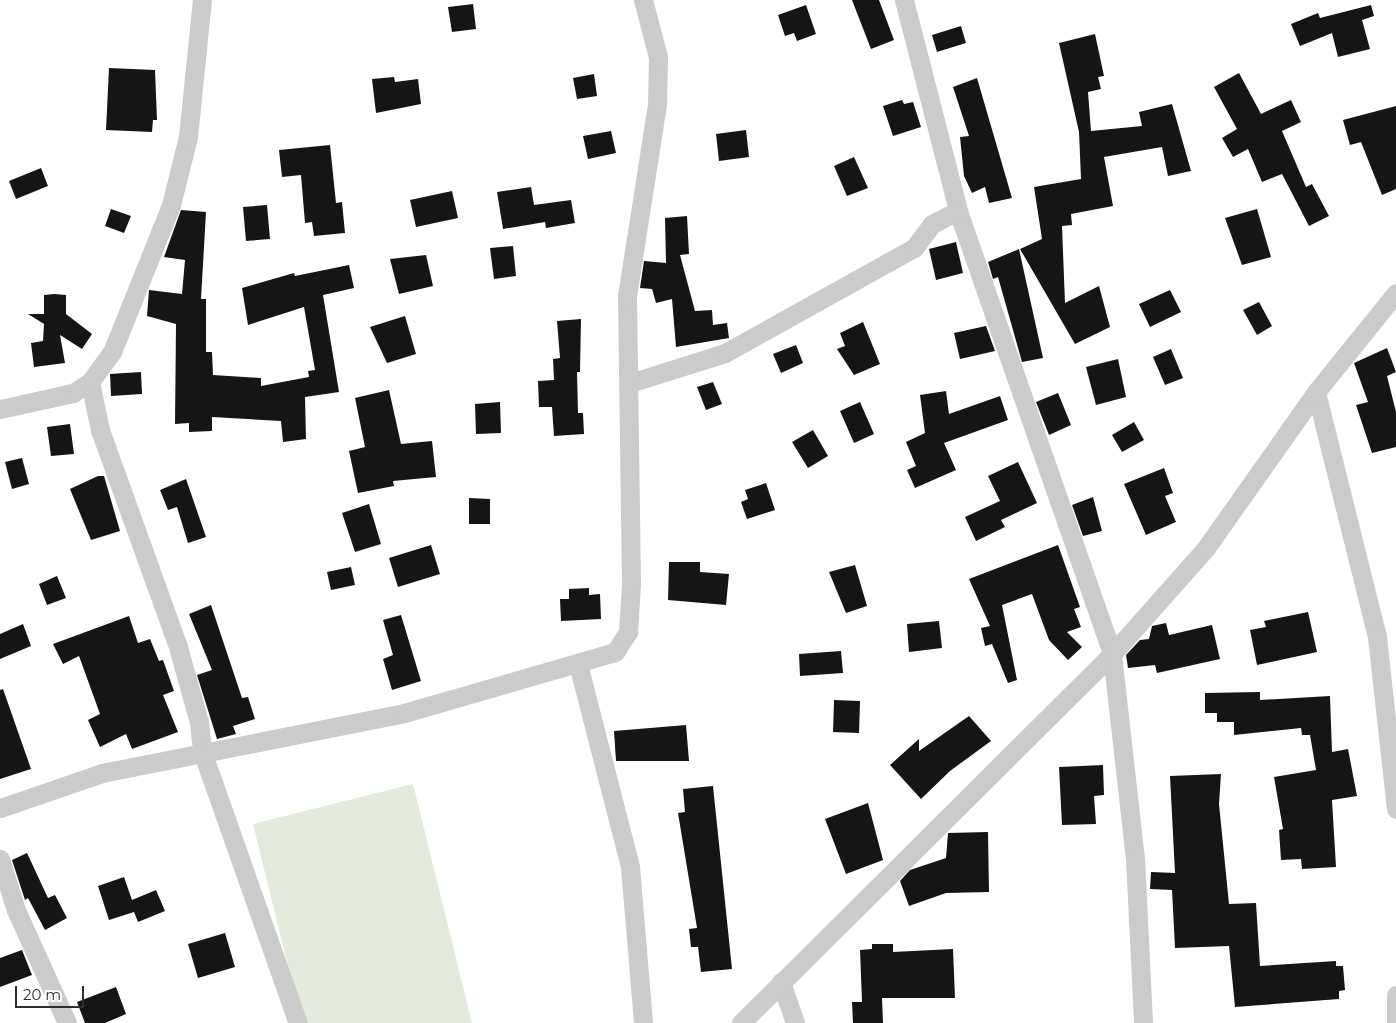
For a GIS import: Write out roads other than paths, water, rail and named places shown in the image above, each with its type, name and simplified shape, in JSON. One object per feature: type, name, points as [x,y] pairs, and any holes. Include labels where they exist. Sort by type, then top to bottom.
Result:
[{"type":"street","points":[[0,408],[73,393],[90,382],[112,352],[171,206],[188,137],[202,0]]},
{"type":"street","points":[[0,808],[102,773],[202,751],[340,728],[578,664],[614,652],[628,632],[630,384],[627,296],[657,105],[658,57],[643,0]]},
{"type":"street","points":[[904,0],[958,212],[1112,654],[1135,858],[1143,1023]]},
{"type":"street","points":[[630,384],[725,353],[914,248],[932,224],[958,212]]},
{"type":"street","points":[[741,1023],[1112,654],[1206,548],[1316,392],[1396,293]]},
{"type":"street","points":[[90,382],[100,430],[178,647],[199,722],[202,751],[298,1023]]},
{"type":"street","points":[[1316,392],[1377,637],[1396,808]]},
{"type":"street","points":[[578,664],[630,867],[643,1023]]},
{"type":"street","points":[[0,859],[20,919],[67,1023]]},
{"type":"street","points":[[781,982],[795,1023]]},
{"type":"street","points":[[1396,995],[1396,1023]]}]
